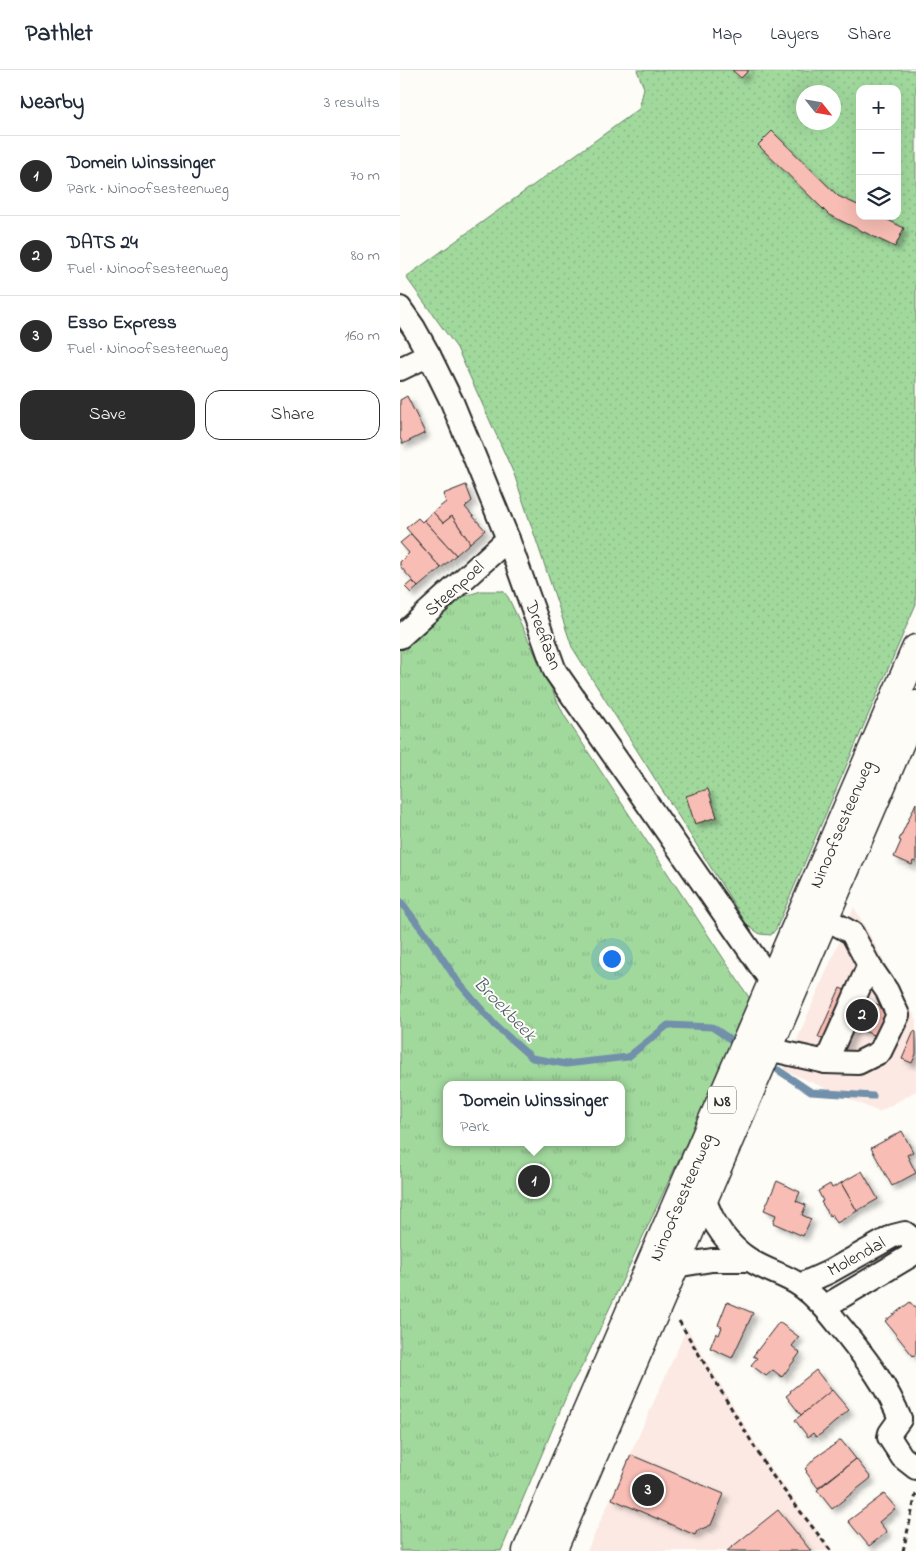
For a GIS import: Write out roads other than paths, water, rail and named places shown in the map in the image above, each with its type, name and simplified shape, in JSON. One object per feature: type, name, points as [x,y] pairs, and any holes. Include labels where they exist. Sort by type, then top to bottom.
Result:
[{"type":"main road","name":"Ninoofsesteenweg","points":[[527,1551],[916,649]]},
{"type":"main road","name":"Ninoofsesteenweg","points":[[552,1551],[916,705]]},
{"type":"street","name":"Dreeflaan","points":[[400,308],[429,355],[452,402],[508,539],[555,671],[773,984]]},
{"type":"street","points":[[400,369],[429,355]]},
{"type":"street","name":"Steenpoel","points":[[400,637],[508,539]]},
{"type":"street","points":[[768,1049],[826,1062],[858,1063],[880,1052],[898,1015],[887,991],[869,965],[852,933],[825,918]]},
{"type":"street","points":[[826,1062],[869,965]]},
{"type":"street","name":"Molendal","points":[[704,1197],[710,1214],[721,1232],[750,1260],[800,1285],[824,1307],[872,1367],[908,1421],[890,1433],[889,1437],[902,1457],[916,1468]]},
{"type":"street","name":"Molendal","points":[[800,1285],[829,1272],[893,1236],[905,1233],[910,1237],[914,1248],[910,1256],[824,1307]]},
{"type":"street","name":"Molendal","points":[[675,1266],[712,1260],[750,1260]]},
{"type":"waterway","name":"Broekbeek","points":[[400,901],[431,941],[458,982],[495,1025],[532,1058],[566,1064],[628,1057],[668,1025],[712,1027],[733,1041]]},
{"type":"waterway","name":"Broekbeek","points":[[778,1070],[811,1092],[873,1096]]},
{"type":"place","name":"DATS 24","points":[[862,1015]]},
{"type":"place","name":"Domein Winssinger","points":[[534,1181]]},
{"type":"place","name":"Esso Express","points":[[648,1490]]}]
